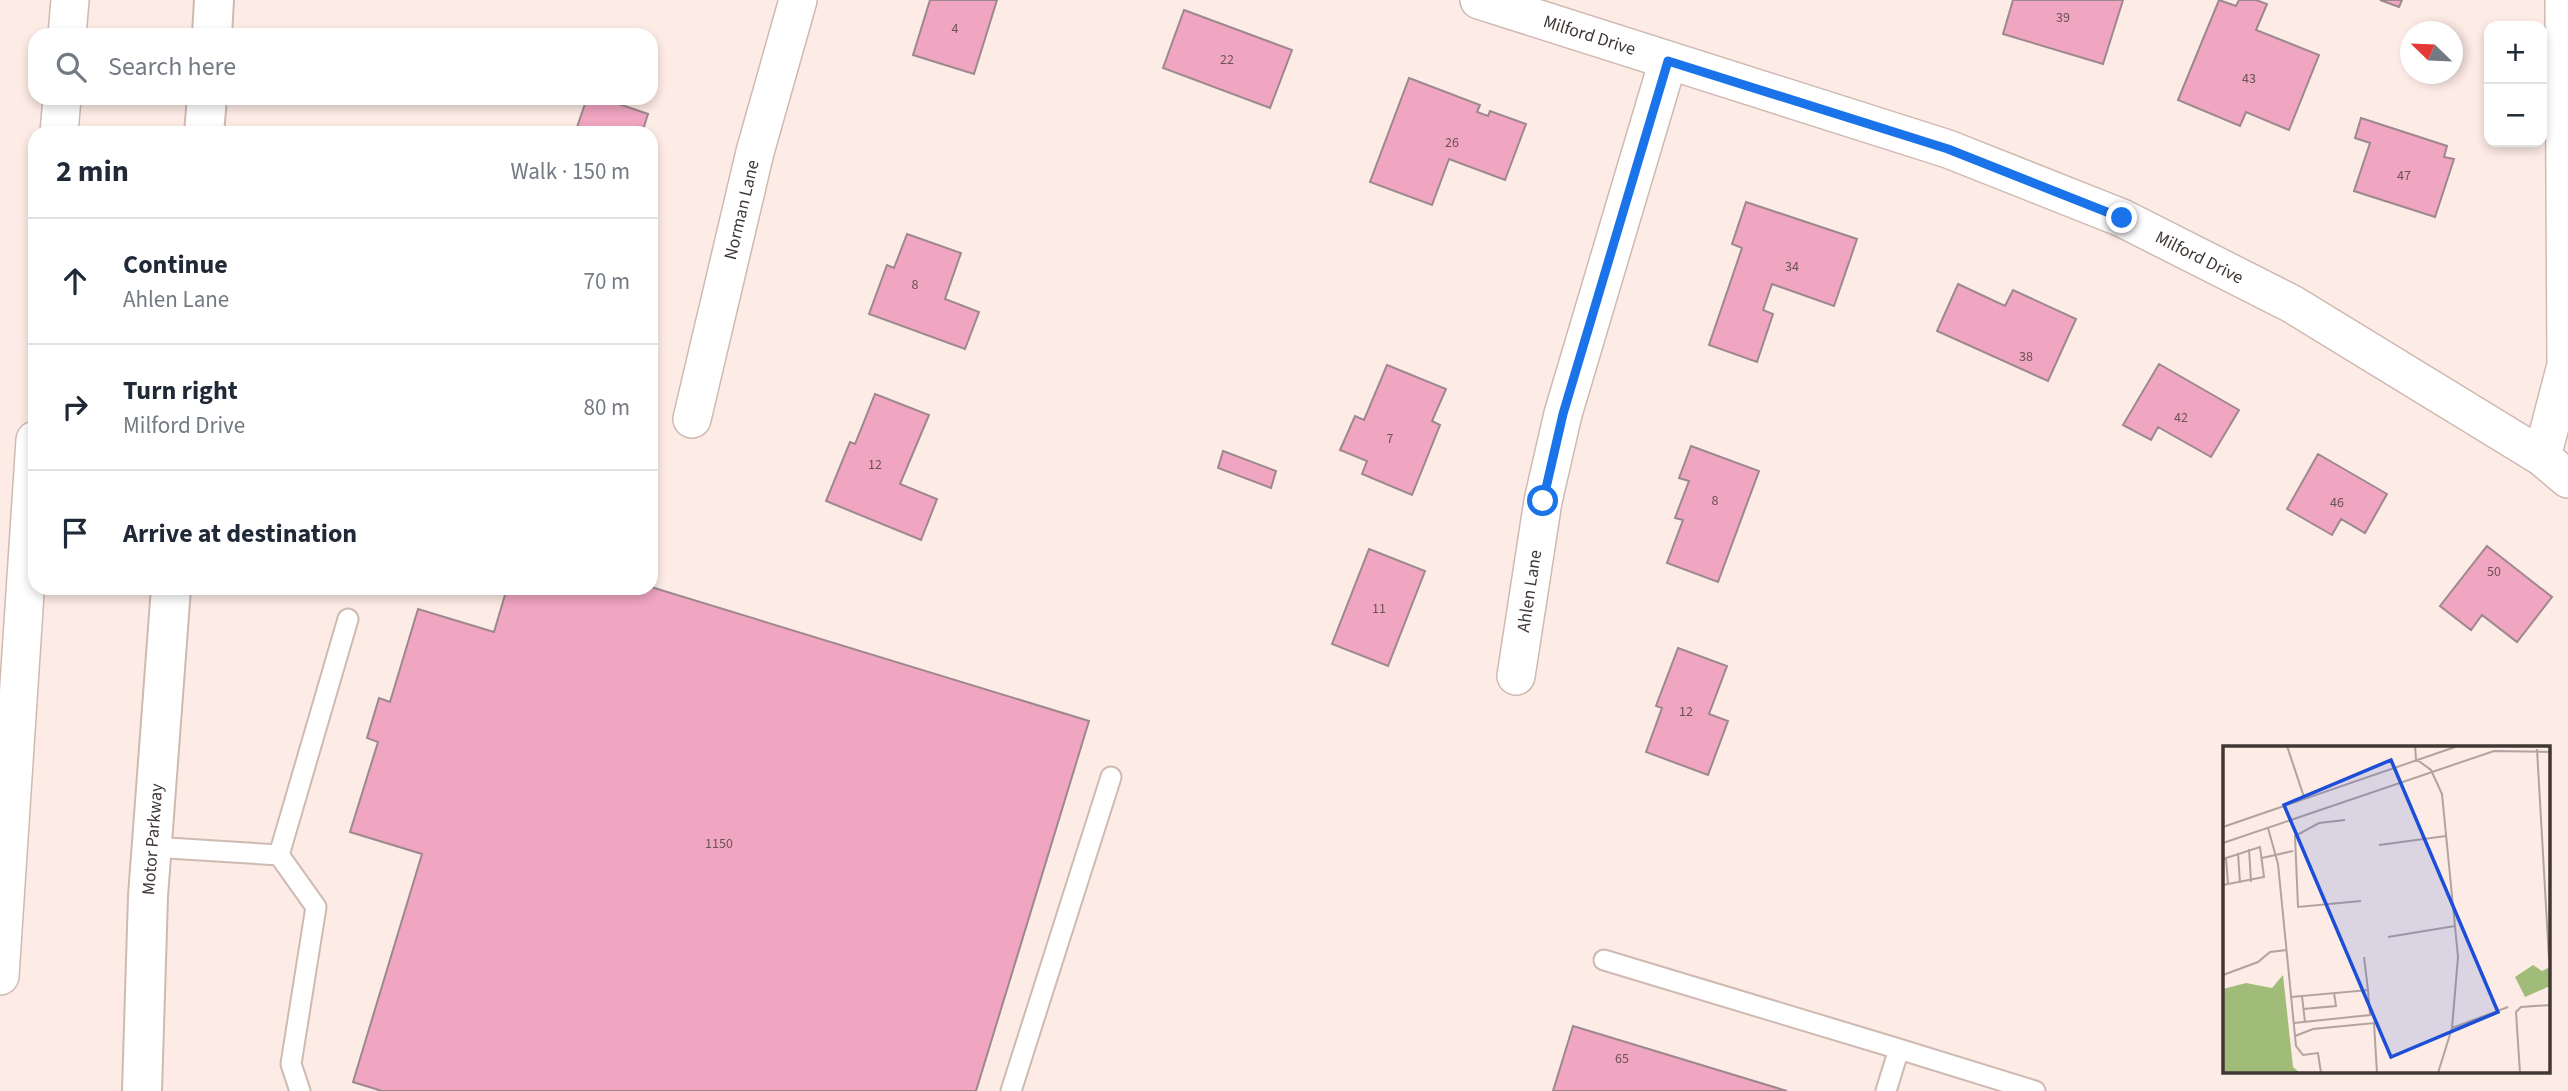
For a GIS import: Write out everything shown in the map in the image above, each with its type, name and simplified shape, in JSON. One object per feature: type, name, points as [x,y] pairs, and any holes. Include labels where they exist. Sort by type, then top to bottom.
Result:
[{"type":"main road","points":[[212,28],[214,0]]},
{"type":"main road","points":[[205,126],[206,105]]},
{"type":"main road","name":"Motor Parkway","points":[[142,1091],[148,896],[170,595]]},
{"type":"street","points":[[68,28],[70,0]]},
{"type":"street","name":"Norman Lane","points":[[692,419],[755,152],[797,0]]},
{"type":"street","name":"Milford Drive","points":[[1479,0],[1948,149],[2122,218],[2292,304],[2555,468]]},
{"type":"street","points":[[2555,468],[2566,365],[2564,0]]},
{"type":"street","name":"Ahlen Lane","points":[[1516,676],[1543,501],[1563,414],[1668,61]]},
{"type":"street","points":[[60,126],[61,105]]},
{"type":"street","points":[[0,976],[2,888],[28,535]]},
{"type":"lane","points":[[279,855],[348,619]]},
{"type":"lane","points":[[1012,1091],[1111,777]]},
{"type":"lane","points":[[152,847],[279,855]]},
{"type":"lane","points":[[279,855],[316,907],[292,1064],[300,1091]]},
{"type":"lane","points":[[1604,960],[2035,1091]]},
{"type":"lane","points":[[1886,1091],[1899,1049]]},
{"type":"building","points":[[930,0],[997,0],[974,74],[913,55]]},
{"type":"building","points":[[2013,0],[2123,0],[2103,64],[2003,34]]},
{"type":"building","points":[[2219,0],[2236,6],[2239,0],[2256,0],[2267,4],[2256,30],[2319,55],[2289,130],[2246,112],[2240,126],[2178,100]]},
{"type":"building","points":[[2380,0],[2402,0],[2399,7]]},
{"type":"building","points":[[1184,10],[1292,50],[1270,108],[1163,68]]},
{"type":"building","points":[[1409,78],[1480,105],[1477,112],[1488,116],[1490,111],[1526,124],[1505,180],[1449,159],[1432,205],[1370,182]]},
{"type":"building","points":[[585,105],[622,105],[648,114],[644,126],[577,126]]},
{"type":"building","points":[[2361,118],[2447,146],[2444,157],[2454,159],[2435,217],[2354,191],[2370,143],[2355,138]]},
{"type":"building","points":[[1746,202],[1857,239],[1834,306],[1772,284],[1763,310],[1773,314],[1757,362],[1709,345],[1742,248],[1732,244]]},
{"type":"building","points":[[907,234],[961,253],[945,299],[979,312],[965,349],[869,314],[887,265],[894,268]]},
{"type":"building","points":[[1958,284],[2005,306],[2013,290],[2076,319],[2048,381],[1937,331]]},
{"type":"building","points":[[2159,364],[2239,410],[2211,457],[2158,427],[2151,440],[2123,425]]},
{"type":"building","points":[[1387,365],[1446,389],[1432,421],[1440,425],[1412,495],[1362,474],[1367,461],[1340,450],[1355,416],[1364,420]]},
{"type":"building","points":[[875,394],[929,415],[900,484],[937,499],[921,540],[826,501],[850,442],[855,444]]},
{"type":"building","points":[[1691,446],[1759,471],[1718,582],[1667,563],[1683,520],[1675,518],[1689,481],[1679,478]]},
{"type":"building","points":[[1223,451],[1276,471],[1271,488],[1218,468]]},
{"type":"building","points":[[2318,454],[2387,494],[2365,533],[2341,519],[2332,535],[2287,509]]},
{"type":"building","points":[[2487,546],[2552,597],[2517,642],[2482,615],[2471,630],[2440,606]]},
{"type":"building","points":[[1369,549],[1425,571],[1388,666],[1332,644]]},
{"type":"building","points":[[658,589],[1089,721],[976,1091],[382,1091],[353,1082],[422,854],[350,832],[378,742],[367,738],[379,698],[390,702],[418,609],[494,632],[505,595],[658,595]]},
{"type":"building","points":[[1678,648],[1727,666],[1709,714],[1728,721],[1708,775],[1646,752],[1662,708],[1656,706]]},
{"type":"building","points":[[1573,1026],[1787,1091],[1553,1091]]},
{"type":"route","points":[[1543,501],[1563,414],[1668,61],[1948,149],[2122,218]]}]
